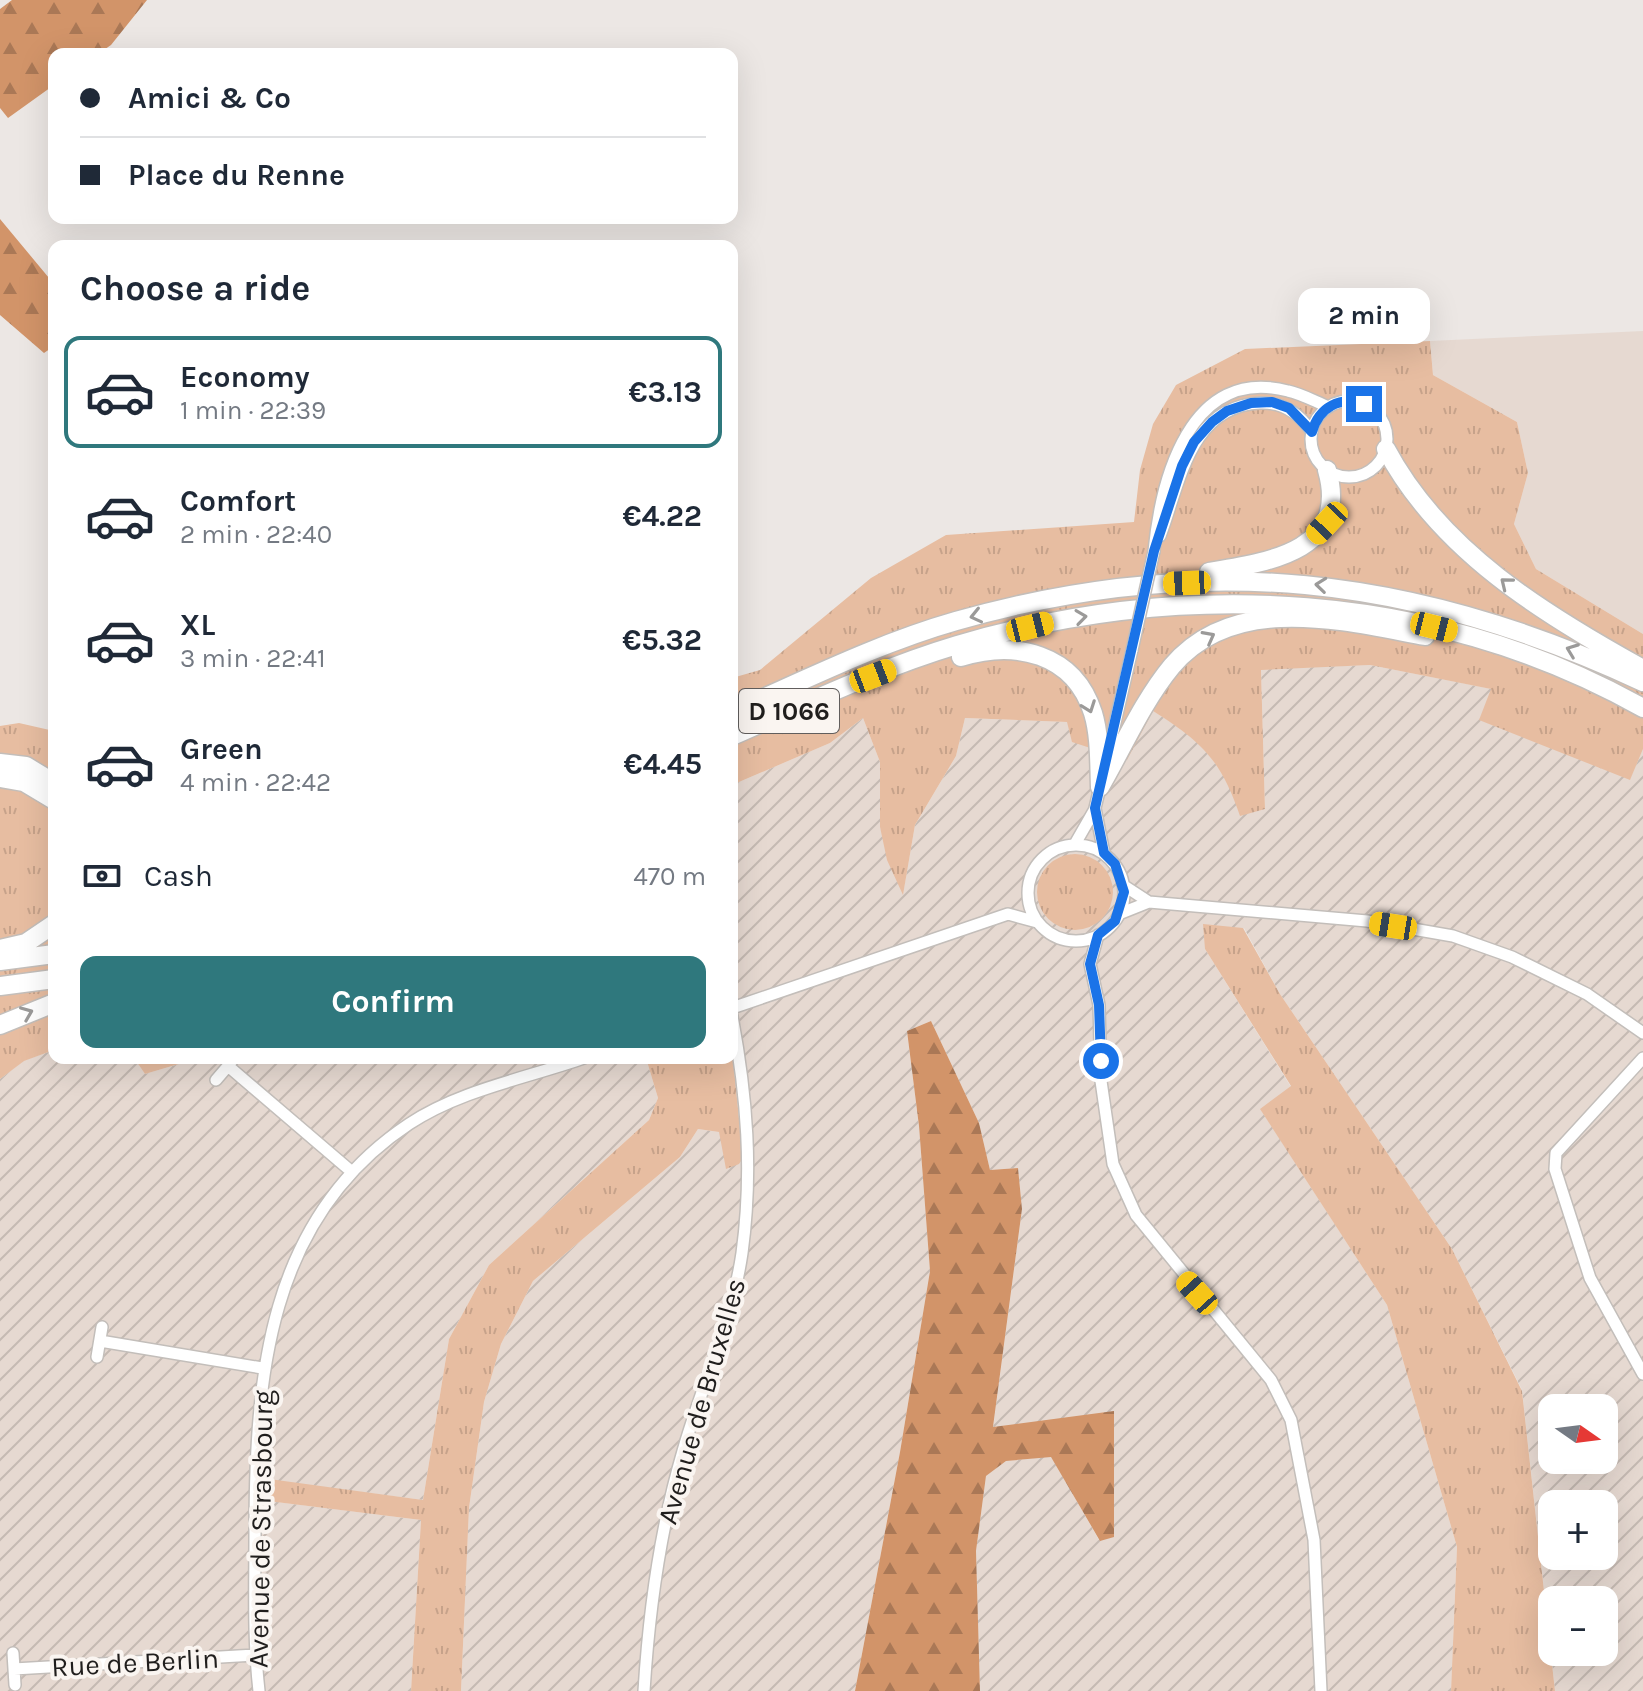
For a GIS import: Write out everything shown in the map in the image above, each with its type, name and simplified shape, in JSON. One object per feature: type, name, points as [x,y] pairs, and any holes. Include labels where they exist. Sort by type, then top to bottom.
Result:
[{"type":"highway","points":[[1386,449],[1411,491],[1508,585],[1565,626],[1643,669]]},
{"type":"highway","points":[[1163,584],[1286,555],[1312,539],[1327,523],[1333,507],[1327,470]]},
{"type":"highway","name":"D 1066","points":[[738,709],[854,659],[954,621],[1050,599],[1163,584],[1233,580],[1305,584],[1409,599],[1537,637],[1643,682]]},
{"type":"highway","name":"D 1066","points":[[738,733],[846,686],[955,645],[1055,621],[1165,604],[1231,602],[1339,609],[1463,634],[1550,664],[1643,708]]},
{"type":"highway","points":[[1100,787],[1173,665],[1196,644],[1229,627],[1256,620],[1293,618],[1360,624],[1433,638],[1513,660],[1550,664]]},
{"type":"highway","points":[[846,686],[975,653],[1008,648],[1036,653],[1063,666],[1082,689],[1093,713],[1100,787]]},
{"type":"highway","points":[[0,763],[26,766],[48,779]]},
{"type":"highway","points":[[0,778],[24,782],[48,796]]},
{"type":"highway","points":[[0,949],[26,943],[48,928]]},
{"type":"highway","points":[[0,961],[48,955]]},
{"type":"highway","points":[[0,986],[48,980]]},
{"type":"highway","points":[[0,1025],[48,1005]]},
{"type":"street","points":[[1154,551],[1158,510],[1174,458],[1202,413],[1221,399],[1266,388],[1288,391],[1329,407]]},
{"type":"street","points":[[1350,401],[1371,407],[1384,424],[1386,449],[1375,467],[1362,475],[1348,477],[1327,470],[1314,453],[1312,432],[1318,417],[1329,407],[1350,401]]},
{"type":"street","points":[[1075,844],[1095,808],[1154,551],[1182,466],[1194,442],[1227,411],[1251,403],[1272,402],[1289,408],[1312,432]]},
{"type":"street","points":[[1095,808],[1104,853]]},
{"type":"street","points":[[1037,922],[1028,893],[1030,878],[1047,854],[1075,844],[1104,853],[1115,864],[1123,885],[1119,914]]},
{"type":"street","points":[[1123,885],[1149,902]]},
{"type":"street","points":[[738,1006],[1008,914],[1028,893]]},
{"type":"street","points":[[1321,1691],[1314,1540],[1294,1428],[1279,1390],[1136,1215],[1113,1164],[1101,1081],[1099,1005],[1090,964],[1098,935],[1119,914],[1149,902],[1367,921],[1453,936],[1512,957],[1587,994],[1643,1033]]},
{"type":"street","points":[[1008,914],[1037,922],[1048,932],[1069,940],[1090,964]]},
{"type":"street","points":[[1069,940],[1098,935]]},
{"type":"street","name":"Avenue de Bruxelles","points":[[644,1691],[654,1586],[670,1499],[694,1415],[726,1328],[742,1253],[748,1196],[748,1122],[738,1056]]},
{"type":"street","points":[[1643,1058],[1556,1153],[1555,1169],[1590,1278],[1643,1374]]},
{"type":"street","points":[[216,1080],[229,1064]]},
{"type":"street","points":[[233,1064],[352,1172]]},
{"type":"street","name":"Avenue de Strasbourg","points":[[259,1691],[255,1655],[255,1487],[262,1368],[274,1315],[293,1264],[318,1219],[352,1172],[388,1140],[437,1108],[566,1064]]},
{"type":"street","points":[[97,1357],[102,1327]]},
{"type":"street","points":[[100,1341],[262,1368]]},
{"type":"street","name":"Rue de Berlin","points":[[13,1653],[15,1685]]},
{"type":"street","name":"Rue de Berlin","points":[[14,1669],[255,1655]]},
{"type":"shaded area","points":[[1643,331],[1643,634],[1536,569],[1514,524],[1528,473],[1517,422],[1433,375],[1430,341]]},
{"type":"shaded area","points":[[1370,665],[1492,689],[1480,720],[1630,779],[1643,749],[1643,1691],[1555,1691],[1552,1666],[1618,1666],[1618,1586],[1543,1586],[1542,1570],[1618,1570],[1618,1490],[1538,1490],[1538,1536],[1522,1390],[1452,1249],[1280,994],[1244,928],[1205,949],[1291,1087],[1261,1110],[1387,1305],[1457,1547],[1451,1691],[980,1691],[976,1551],[986,1476],[1006,1461],[1051,1456],[1099,1540],[1114,1412],[993,1428],[1022,1209],[1018,1168],[990,1170],[979,1123],[931,1021],[907,1031],[919,1126],[930,1271],[855,1691],[461,1691],[469,1508],[484,1402],[501,1344],[533,1281],[680,1157],[698,1129],[719,1132],[743,1158],[734,1064],[738,1064],[738,782],[830,743],[863,718],[880,762],[880,827],[903,894],[915,825],[956,756],[965,718],[1067,722],[1153,711],[1195,737],[1228,780],[1265,809],[1261,669]]},
{"type":"shaded area","points":[[48,1052],[48,1064],[138,1064],[145,1074],[179,1064],[648,1064],[658,1098],[649,1120],[489,1265],[449,1339],[423,1500],[262,1479],[261,1500],[421,1520],[411,1691],[0,1691],[0,1079],[23,1061]]},
{"type":"green space","points":[[12,0],[147,0],[107,48],[48,48],[48,89],[8,118],[0,108],[0,9]]},
{"type":"green space","points":[[0,219],[48,277],[48,350],[44,353],[0,315]]},
{"type":"green space","points":[[1430,341],[1433,375],[1517,422],[1528,473],[1514,524],[1536,569],[1643,634],[1643,749],[1630,780],[1479,720],[1491,689],[1370,665],[1261,670],[1265,809],[1240,816],[1225,780],[1208,754],[1153,711],[1127,760],[1072,742],[1067,722],[965,718],[956,756],[915,825],[903,895],[887,860],[880,827],[880,762],[863,718],[830,743],[738,782],[738,676],[760,670],[871,578],[946,535],[1134,522],[1140,470],[1153,424],[1176,385],[1245,349]]},
{"type":"green space","points":[[19,723],[48,730],[48,1052],[24,1061],[0,1079],[0,726]]},
{"type":"green space","points":[[1075,854],[1089,857],[1102,865],[1110,878],[1113,892],[1110,906],[1102,919],[1089,927],[1075,930],[1061,927],[1048,919],[1040,906],[1037,892],[1040,878],[1048,865],[1061,857]]},
{"type":"green space","points":[[1203,924],[1243,928],[1280,994],[1452,1249],[1522,1391],[1538,1536],[1538,1570],[1542,1570],[1543,1586],[1538,1586],[1538,1666],[1552,1666],[1555,1691],[1451,1691],[1457,1547],[1387,1305],[1260,1109],[1291,1086],[1205,949]]},
{"type":"green space","points":[[931,1021],[979,1123],[990,1170],[1018,1168],[1022,1209],[993,1427],[1114,1411],[1114,1537],[1100,1541],[1051,1457],[1006,1461],[986,1476],[976,1551],[980,1691],[855,1691],[930,1271],[919,1126],[907,1031]]},
{"type":"green space","points":[[138,1064],[179,1064],[145,1074]]},
{"type":"green space","points":[[648,1064],[734,1064],[743,1158],[739,1164],[726,1169],[719,1132],[698,1129],[680,1157],[533,1281],[501,1344],[484,1402],[469,1508],[461,1691],[411,1691],[421,1520],[260,1500],[262,1478],[423,1500],[449,1339],[489,1265],[649,1120],[658,1098]]},
{"type":"route","points":[[1101,1061],[1099,1005],[1090,964],[1091,952],[1098,935],[1115,921],[1122,907],[1124,892],[1122,877],[1104,853],[1095,808],[1154,551],[1182,466],[1194,442],[1227,411],[1251,403],[1272,402],[1289,408],[1312,432],[1318,417],[1335,403],[1350,401],[1364,404]]}]
